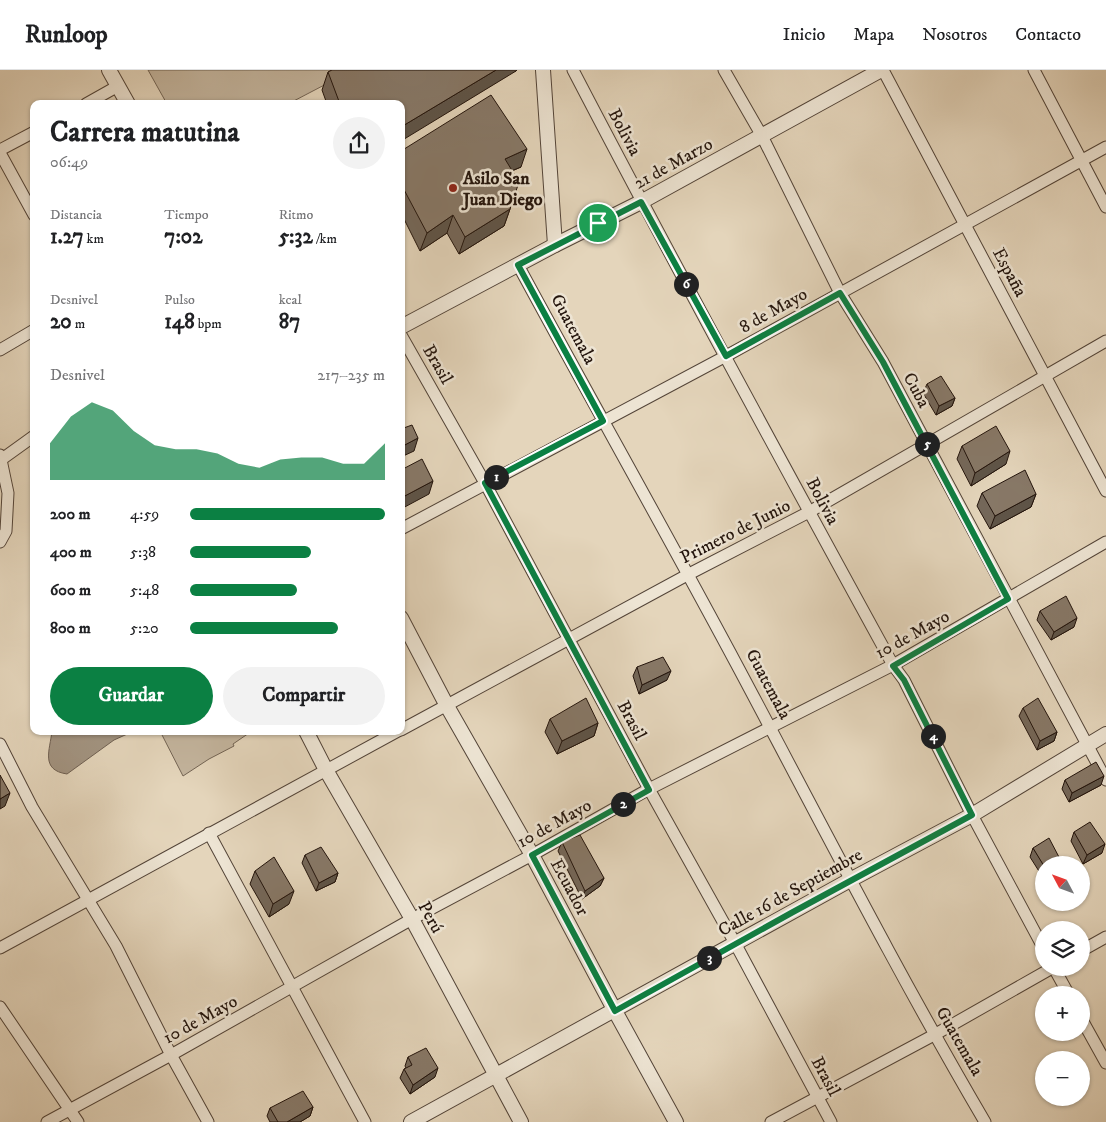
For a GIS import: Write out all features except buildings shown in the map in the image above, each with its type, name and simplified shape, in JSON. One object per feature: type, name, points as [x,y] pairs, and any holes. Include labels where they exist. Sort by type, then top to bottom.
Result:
[{"type":"street","points":[[109,70],[126,100]]},
{"type":"street","points":[[543,70],[555,245]]},
{"type":"street","name":"Bolivia","points":[[572,70],[641,202],[809,512],[893,666],[904,680],[972,815],[1035,932]]},
{"type":"street","name":"Cuba","points":[[724,70],[762,136],[840,293],[883,362],[1106,780]]},
{"type":"street","name":"21 de Marzo","points":[[405,325],[555,245],[641,202],[882,70]]},
{"type":"street","name":"España","points":[[882,70],[1106,491]]},
{"type":"street","points":[[1034,70],[1106,207]]},
{"type":"street","points":[[93,100],[118,86]]},
{"type":"street","points":[[30,134],[0,152],[30,208]]},
{"type":"street","name":"8 de Mayo","points":[[405,527],[726,356],[1106,147]]},
{"type":"street","name":"Guatemala","points":[[518,265],[689,574],[934,1035],[985,1122]]},
{"type":"street","points":[[0,350],[30,332]]},
{"type":"street","name":"Primero de Junio","points":[[405,727],[689,574],[809,512],[1106,341]]},
{"type":"street","name":"Brasil","points":[[405,342],[485,483],[649,790],[736,943],[831,1122]]},
{"type":"street","points":[[0,542],[6,532],[8,493],[1,457],[30,439]]},
{"type":"street","name":"10 de Mayo","points":[[47,1122],[649,790],[893,666],[1106,542]]},
{"type":"street","name":"Ecuador","points":[[405,626],[447,706],[532,855],[676,1122]]},
{"type":"street","name":"Calle 16 de Septiembre","points":[[411,1122],[850,880],[972,815],[1106,734]]},
{"type":"street","name":"Perú","points":[[308,735],[326,770],[412,919],[521,1122]]},
{"type":"street","name":"Primero de Junio","points":[[0,948],[391,735]]},
{"type":"street","points":[[1,749],[32,807],[116,946],[171,1055],[208,1122]]},
{"type":"street","points":[[209,834],[366,1122]]},
{"type":"street","points":[[1090,946],[1106,937]]},
{"type":"street","points":[[772,1122],[1039,976]]},
{"type":"street","points":[[0,1006],[78,1122]]},
{"type":"street","points":[[1090,1034],[1106,1063]]},
{"type":"shaded area","points":[[148,70],[353,70],[296,100],[165,100]]},
{"type":"shaded area","points":[[51,735],[125,735],[114,740],[67,774],[53,768],[50,764],[49,752]]},
{"type":"shaded area","points":[[162,735],[246,735],[233,744],[234,746],[183,776]]},
{"type":"place","name":"Asilo San Juan Diego","points":[[453,188]]},
{"type":"route","points":[[641,202],[726,356],[840,293],[883,362],[1008,599],[893,666],[904,680],[972,815],[850,880],[615,1011],[532,855],[649,790],[485,483],[603,421],[518,265],[598,223],[641,202]]}]
